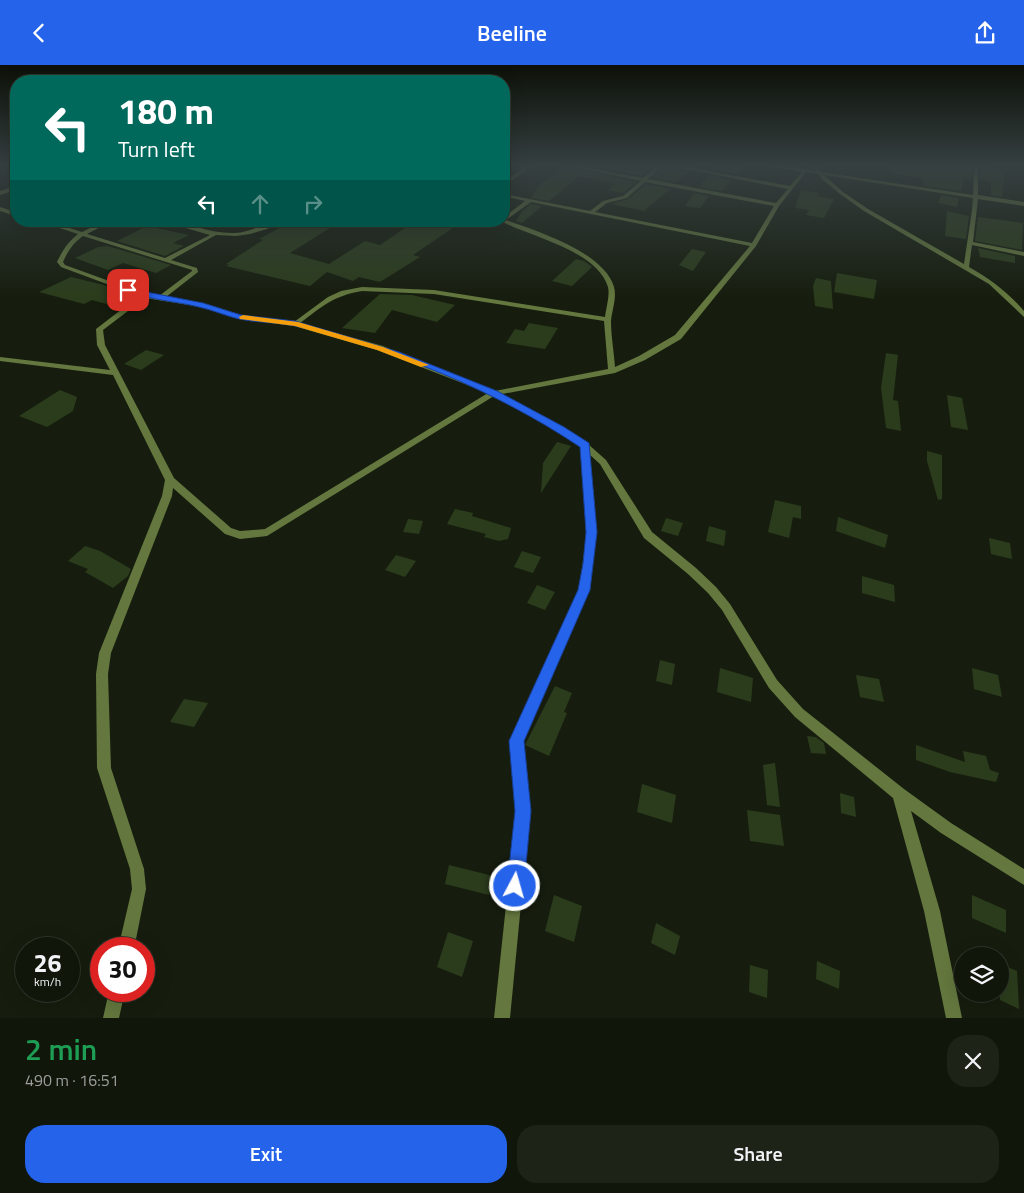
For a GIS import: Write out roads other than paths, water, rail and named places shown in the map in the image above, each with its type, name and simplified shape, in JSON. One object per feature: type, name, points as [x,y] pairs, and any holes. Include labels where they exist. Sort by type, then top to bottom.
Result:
[{"type":"street","points":[[589,210],[754,245]]},
{"type":"street","points":[[144,296],[99,329],[101,345],[170,480],[228,531],[240,535],[267,532],[494,393],[612,371],[642,358],[678,337],[754,245],[774,210]]},
{"type":"street","points":[[867,210],[991,283],[1010,299],[1024,315]]},
{"type":"street","points":[[966,269],[973,210]]},
{"type":"street","points":[[510,222],[568,247],[608,276],[612,289],[608,320],[612,371]]},
{"type":"street","points":[[62,227],[196,271],[162,297]]},
{"type":"street","points":[[95,227],[81,233],[66,248],[60,262],[63,266],[144,296],[162,297],[203,305],[240,317],[295,324],[396,354],[494,393],[560,429],[585,446],[603,462],[648,535],[692,571],[726,607],[780,691],[799,713],[899,794],[946,828],[1024,878]]},
{"type":"street","points":[[185,227],[213,235],[250,234],[267,227]]},
{"type":"street","points":[[166,260],[213,235]]},
{"type":"street","points":[[970,243],[1024,254]]},
{"type":"street","points":[[295,324],[330,298],[343,292],[362,289],[434,292],[608,320]]},
{"type":"street","points":[[0,359],[115,373]]},
{"type":"street","points":[[502,1018],[523,811],[516,741],[584,590],[592,532],[585,446]]},
{"type":"street","points":[[129,937],[139,889],[137,869],[104,768],[102,674],[105,653],[167,496],[170,480]]},
{"type":"street","points":[[899,794],[932,911],[954,1018]]},
{"type":"street","points":[[111,1018],[115,1002]]}]
